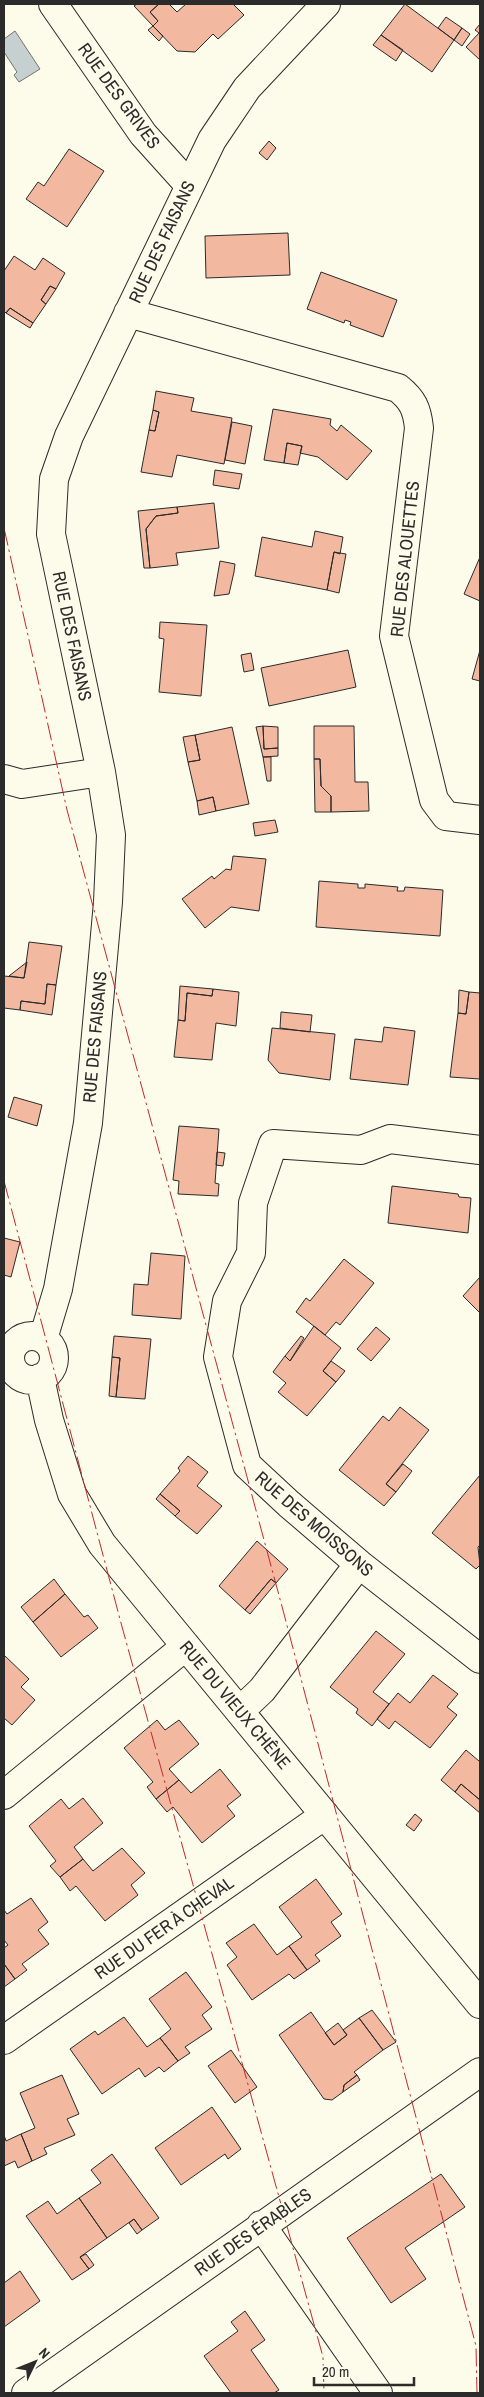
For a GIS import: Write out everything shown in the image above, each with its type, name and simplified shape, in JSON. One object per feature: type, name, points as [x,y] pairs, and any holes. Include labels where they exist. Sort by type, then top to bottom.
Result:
[{"type":"street","name":"RUE DES GRIVES","points":[[53,4],[143,134],[188,184]]},
{"type":"street","name":"RUE DES FAISANS","points":[[43,1339],[58,1289],[88,1123],[108,902],[111,835],[101,772],[51,534],[54,479],[69,436],[188,184],[212,140],[247,88],[326,4]]},
{"type":"street","name":"RUE DES ALOUETTES","points":[[128,313],[398,388],[409,397],[416,408],[419,428],[394,636],[434,800],[446,816],[480,820]]},
{"type":"street","points":[[4,779],[22,784],[101,772]]},
{"type":"street","name":"RUE DES MOISSONS","points":[[480,1150],[390,1140],[361,1150],[272,1144],[253,1203],[251,1253],[226,1301],[218,1357],[247,1465],[359,1564],[480,1660]]},
{"type":"street","points":[[29,1336],[43,1339],[52,1349],[53,1362],[50,1369],[40,1378],[25,1378],[18,1375],[13,1369],[7,1353],[22,1338],[29,1336]]},
{"type":"street","name":"RUE DU VIEUX CHÊNE","points":[[40,1378],[49,1420],[72,1494],[102,1544],[241,1710],[480,2004]]},
{"type":"street","points":[[241,1710],[262,1690],[359,1564]]},
{"type":"street","points":[[4,1795],[186,1646]]},
{"type":"street","name":"RUE DU FER À CHEVAL","points":[[4,2040],[325,1815]]},
{"type":"street","name":"RUE DES ÉRABLES","points":[[26,2393],[261,2225],[480,2072]]},
{"type":"street","points":[[261,2225],[378,2393]]},
{"type":"shaded area","points":[[15,31],[40,69],[19,82],[14,75],[17,72],[4,52],[4,39]]},
{"type":"building","points":[[137,4],[159,4],[150,12],[158,21],[153,26],[134,6]]},
{"type":"building","points":[[159,4],[169,4],[177,12],[186,4],[233,4],[244,15],[218,39],[213,34],[195,52],[177,51],[153,26],[158,21],[150,12]]},
{"type":"building","points":[[405,4],[454,40],[432,72],[381,35]]},
{"type":"building","points":[[446,17],[462,28],[454,40],[438,28]]},
{"type":"building","points":[[480,24],[480,60],[466,47],[479,33],[475,30]]},
{"type":"building","points":[[153,26],[163,36],[159,41],[148,30]]},
{"type":"building","points":[[462,28],[470,34],[462,46],[454,40]]},
{"type":"building","points":[[381,35],[403,50],[396,61],[373,45]]},
{"type":"building","points":[[269,141],[276,148],[267,160],[259,153]]},
{"type":"building","points":[[69,149],[104,171],[67,227],[26,199],[38,182],[44,186]]},
{"type":"building","points":[[288,233],[290,275],[206,278],[205,236]]},
{"type":"building","points":[[14,256],[35,270],[43,258],[65,273],[56,289],[50,286],[41,300],[46,304],[33,323],[10,308],[6,313],[4,311],[4,271]]},
{"type":"building","points":[[321,272],[397,300],[383,337],[350,325],[351,322],[345,320],[344,323],[307,309]]},
{"type":"building","points":[[50,286],[56,289],[46,304],[41,300]]},
{"type":"building","points":[[10,308],[33,323],[30,328],[6,313]]},
{"type":"building","points":[[156,391],[194,398],[191,411],[232,418],[224,464],[177,455],[172,477],[141,472],[149,430],[155,431],[159,412],[153,410]]},
{"type":"building","points":[[273,409],[331,419],[330,425],[337,431],[341,425],[372,451],[347,480],[318,457],[300,453],[302,446],[287,443],[284,463],[264,460]]},
{"type":"building","points":[[153,410],[159,412],[155,431],[149,430]]},
{"type":"building","points":[[232,422],[252,426],[245,464],[225,460]]},
{"type":"building","points":[[287,443],[302,446],[298,465],[284,463]]},
{"type":"building","points":[[215,470],[242,474],[239,489],[213,485]]},
{"type":"building","points":[[214,503],[219,548],[176,553],[178,565],[150,568],[146,529],[156,516],[178,513],[177,507]]},
{"type":"building","points":[[177,507],[178,513],[156,516],[146,529],[150,568],[144,568],[138,511]]},
{"type":"building","points":[[315,531],[343,537],[340,554],[334,552],[327,590],[255,576],[262,537],[312,547]]},
{"type":"building","points":[[334,552],[346,554],[339,593],[327,590]]},
{"type":"building","points":[[480,557],[480,601],[464,594]]},
{"type":"building","points":[[220,561],[235,564],[234,572],[229,594],[214,596]]},
{"type":"building","points":[[160,622],[207,625],[201,696],[159,692],[164,639],[159,638]]},
{"type":"building","points":[[348,650],[356,687],[269,706],[261,668]]},
{"type":"building","points":[[480,650],[480,681],[472,679]]},
{"type":"building","points":[[251,653],[254,670],[244,672],[241,655]]},
{"type":"building","points":[[263,726],[278,727],[278,748],[264,749]]},
{"type":"building","points":[[263,726],[264,749],[278,748],[278,756],[263,757],[256,727]]},
{"type":"building","points":[[314,726],[354,726],[355,782],[368,782],[369,811],[331,812],[331,796],[321,786],[320,759],[314,759]]},
{"type":"building","points":[[232,727],[249,804],[216,811],[213,797],[197,801],[188,762],[200,760],[195,735]]},
{"type":"building","points":[[195,735],[200,760],[188,762],[183,737]]},
{"type":"building","points":[[263,757],[271,757],[271,781],[267,781]]},
{"type":"building","points":[[314,759],[320,759],[321,786],[331,796],[331,812],[315,812]]},
{"type":"building","points":[[213,797],[216,811],[199,815],[197,801]]},
{"type":"building","points":[[275,820],[278,832],[255,836],[253,823]]},
{"type":"building","points":[[233,856],[266,859],[259,911],[231,907],[205,928],[182,899],[212,876],[214,879],[226,869],[231,870]]},
{"type":"building","points":[[319,881],[358,884],[358,888],[365,888],[365,884],[398,887],[397,891],[404,891],[405,887],[443,890],[440,936],[316,927]]},
{"type":"building","points":[[29,942],[62,946],[56,985],[47,984],[45,1004],[21,1001],[20,1010],[4,1008],[4,976],[24,978]]},
{"type":"building","points":[[27,962],[24,978],[9,976]]},
{"type":"building","points":[[47,984],[56,985],[52,1015],[20,1010],[21,1001],[45,1004]]},
{"type":"building","points":[[180,986],[213,989],[212,996],[187,993],[185,1021],[178,1020]]},
{"type":"building","points":[[213,989],[239,992],[236,1026],[216,1023],[212,1060],[174,1057],[178,1020],[185,1021],[187,993],[212,996]]},
{"type":"building","points":[[459,990],[469,992],[466,1014],[458,1013]]},
{"type":"building","points":[[469,992],[480,993],[480,1079],[450,1077],[458,1013],[466,1014]]},
{"type":"building","points":[[281,1012],[312,1015],[310,1032],[280,1028]]},
{"type":"building","points":[[384,1027],[415,1031],[408,1085],[350,1079],[355,1039],[382,1042]]},
{"type":"building","points":[[272,1028],[335,1034],[330,1080],[279,1073],[268,1060]]},
{"type":"building","points":[[14,1097],[42,1105],[37,1126],[8,1117]]},
{"type":"building","points":[[179,1126],[219,1129],[215,1183],[219,1184],[218,1196],[178,1194],[179,1181],[173,1180]]},
{"type":"building","points":[[217,1152],[225,1153],[223,1166],[216,1165]]},
{"type":"building","points":[[392,1186],[458,1194],[459,1197],[471,1198],[468,1233],[388,1223]]},
{"type":"building","points":[[4,1238],[20,1242],[11,1277],[4,1275]]},
{"type":"building","points":[[151,1253],[185,1256],[181,1319],[132,1315],[134,1284],[148,1285]]},
{"type":"building","points":[[344,1259],[374,1283],[340,1325],[336,1322],[325,1335],[296,1312],[306,1298],[310,1301]]},
{"type":"building","points":[[480,1277],[480,1313],[463,1296]]},
{"type":"building","points":[[314,1326],[341,1348],[323,1371],[336,1382],[307,1416],[278,1392],[286,1383],[273,1372],[285,1356],[290,1361]]},
{"type":"building","points":[[376,1327],[390,1339],[371,1361],[357,1349]]},
{"type":"building","points":[[114,1336],[151,1339],[145,1399],[116,1397],[120,1358],[112,1357]]},
{"type":"building","points":[[301,1336],[304,1338],[290,1361],[285,1356]]},
{"type":"building","points":[[112,1357],[120,1358],[116,1397],[109,1396]]},
{"type":"building","points":[[331,1361],[345,1371],[336,1382],[323,1371]]},
{"type":"building","points":[[400,1407],[429,1430],[386,1484],[396,1492],[384,1506],[339,1470],[383,1416],[389,1421]]},
{"type":"building","points":[[188,1456],[208,1472],[197,1486],[222,1506],[197,1534],[175,1516],[180,1511],[160,1494],[180,1471],[178,1468]]},
{"type":"building","points":[[403,1464],[412,1471],[396,1492],[386,1484]]},
{"type":"building","points":[[480,1475],[480,1545],[478,1547],[480,1565],[476,1569],[432,1533]]},
{"type":"building","points":[[160,1494],[180,1511],[175,1516],[156,1499]]},
{"type":"building","points":[[257,1541],[288,1569],[276,1583],[271,1579],[245,1610],[219,1586]]},
{"type":"building","points":[[54,1579],[65,1594],[33,1622],[21,1607]]},
{"type":"building","points":[[271,1579],[276,1583],[250,1614],[245,1610]]},
{"type":"building","points":[[65,1594],[84,1617],[88,1615],[98,1628],[61,1657],[33,1622]]},
{"type":"building","points":[[376,1631],[405,1654],[373,1692],[389,1704],[372,1726],[356,1713],[358,1709],[330,1687]]},
{"type":"building","points":[[4,1655],[29,1679],[21,1687],[35,1700],[12,1725],[4,1718]]},
{"type":"building","points":[[433,1675],[458,1694],[447,1707],[457,1715],[430,1748],[395,1721],[389,1729],[377,1719],[398,1693],[410,1703]]},
{"type":"building","points":[[157,1720],[165,1730],[179,1720],[199,1744],[169,1769],[179,1780],[156,1799],[147,1787],[153,1782],[124,1748]]},
{"type":"building","points":[[466,1750],[479,1761],[480,1759],[480,1800],[461,1784],[455,1792],[441,1780]]},
{"type":"building","points":[[220,1769],[241,1795],[227,1806],[235,1816],[202,1843],[173,1807],[167,1812],[156,1799],[179,1780],[191,1793]]},
{"type":"building","points":[[461,1784],[480,1800],[480,1813],[455,1792]]},
{"type":"building","points":[[83,1798],[103,1823],[74,1847],[83,1859],[60,1877],[50,1866],[56,1861],[29,1826],[61,1799],[69,1809]]},
{"type":"building","points":[[415,1814],[422,1820],[414,1831],[406,1825]]},
{"type":"building","points":[[122,1848],[145,1873],[131,1885],[138,1895],[105,1921],[76,1886],[70,1891],[60,1877],[83,1859],[93,1871]]},
{"type":"building","points":[[316,1879],[342,1914],[331,1922],[341,1936],[315,1955],[320,1961],[307,1970],[289,1946],[302,1937],[279,1907]]},
{"type":"building","points":[[31,1898],[48,1922],[38,1930],[49,1944],[22,1964],[27,1970],[15,1979],[4,1964],[4,1948],[8,1945],[4,1940],[4,1910],[7,1914]]},
{"type":"building","points":[[254,1924],[277,1955],[289,1946],[307,1970],[294,1979],[289,1974],[252,2000],[227,1965],[237,1957],[226,1943]]},
{"type":"building","points":[[4,1964],[15,1979],[4,1987]]},
{"type":"building","points":[[186,1972],[212,2007],[202,2015],[212,2029],[185,2047],[190,2053],[178,2061],[160,2038],[171,2029],[149,1999]]},
{"type":"building","points":[[372,2010],[396,2042],[383,2050],[359,2018]]},
{"type":"building","points":[[311,2012],[334,2045],[347,2035],[343,2030],[359,2018],[383,2050],[354,2072],[357,2075],[344,2085],[343,2092],[332,2100],[324,2099],[279,2035]]},
{"type":"building","points":[[124,2017],[147,2047],[160,2038],[178,2061],[164,2072],[159,2067],[145,2077],[139,2068],[102,2094],[70,2049],[95,2031],[98,2035]]},
{"type":"building","points":[[338,2023],[347,2035],[334,2045],[325,2033]]},
{"type":"building","points":[[231,2050],[257,2087],[235,2103],[208,2066]]},
{"type":"building","points":[[62,2075],[79,2114],[67,2119],[75,2135],[44,2148],[47,2154],[32,2161],[21,2134],[35,2128],[20,2093]]},
{"type":"building","points":[[357,2075],[360,2080],[343,2092],[344,2085]]},
{"type":"building","points":[[212,2107],[241,2149],[228,2159],[225,2154],[181,2185],[155,2148]]},
{"type":"building","points":[[21,2134],[32,2161],[18,2168],[15,2161],[4,2166],[4,2135],[6,2141]]},
{"type":"building","points":[[112,2154],[159,2218],[142,2230],[134,2219],[107,2238],[79,2198],[101,2183],[91,2170]]},
{"type":"building","points":[[441,2174],[465,2207],[405,2248],[426,2279],[391,2303],[347,2238]]},
{"type":"building","points":[[79,2198],[107,2238],[80,2257],[89,2269],[72,2280],[26,2216],[48,2201],[57,2214]]},
{"type":"building","points":[[134,2219],[142,2230],[137,2234],[129,2223]]},
{"type":"building","points":[[86,2254],[94,2265],[89,2269],[80,2257]]},
{"type":"building","points":[[20,2271],[40,2301],[4,2327],[4,2283]]},
{"type":"building","points":[[245,2311],[265,2340],[251,2350],[279,2390],[274,2393],[231,2393],[204,2356],[238,2331],[231,2322]]},
{"type":"power","points":[[4,528],[67,810],[284,1614],[476,2346],[477,2393]]},
{"type":"power","points":[[4,1181],[121,1623],[323,2357],[324,2393]]}]
